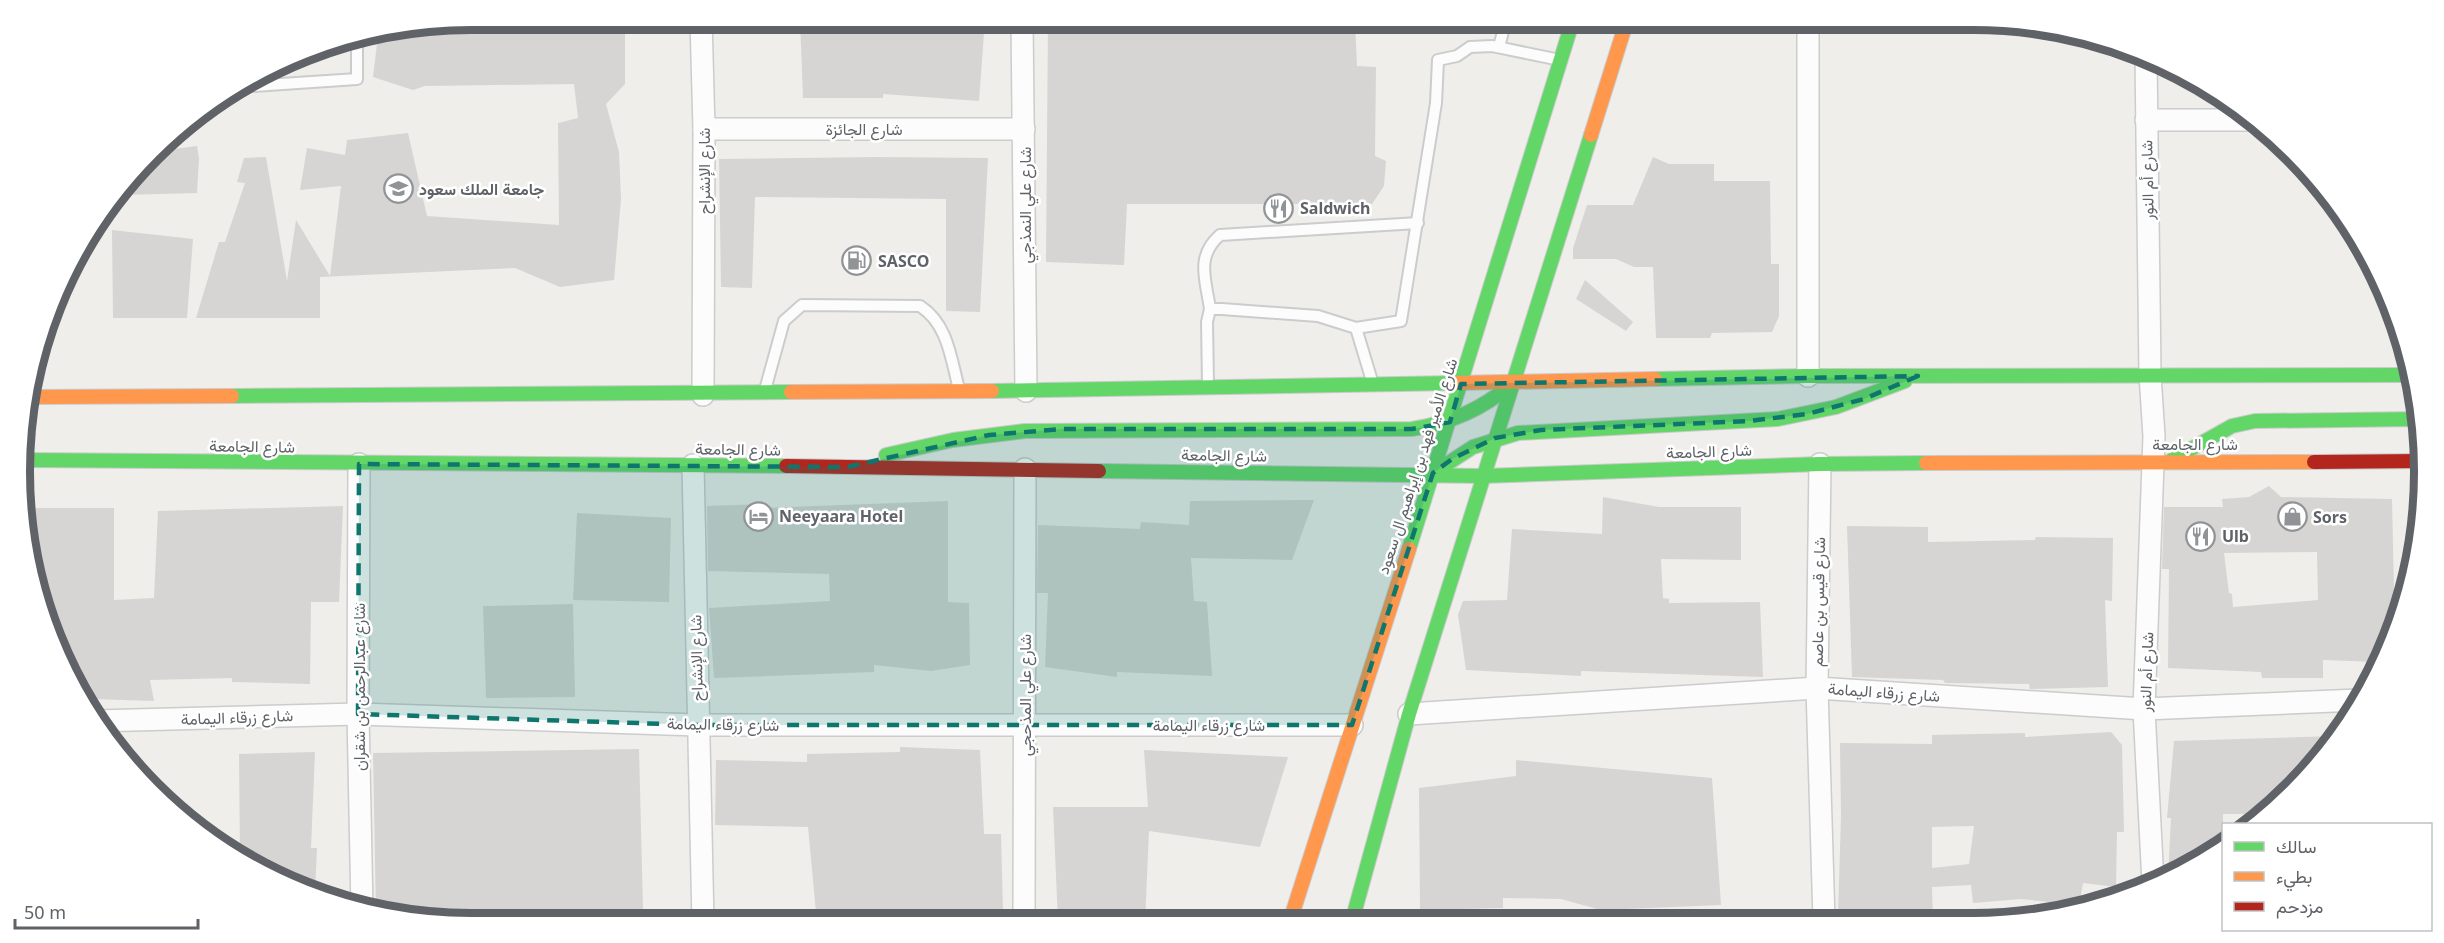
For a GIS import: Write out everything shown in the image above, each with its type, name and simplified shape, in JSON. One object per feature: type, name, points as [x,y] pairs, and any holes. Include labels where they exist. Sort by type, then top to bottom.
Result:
[{"type":"main road","name":"شارع الأمير فهد بن إبراهيم ال سعود","points":[[1293,913],[1450,422],[1570,30]]},
{"type":"main road","points":[[1354,913],[1409,714],[1625,30]]},
{"type":"main road","points":[[1433,473],[1473,447],[1495,438],[1540,430],[1749,422],[1798,416],[1864,399],[1918,375]]},
{"type":"main road","points":[[36,397],[960,392],[1208,389],[1373,384],[1512,384],[1808,376],[2404,375]]},
{"type":"main road","points":[[847,467],[952,440],[1025,431],[1412,429],[1450,422],[1480,408],[1512,384]]},
{"type":"main road","points":[[2163,460],[2232,426],[2255,421],[2411,419]]},
{"type":"main road","name":"شارع الجامعة","points":[[30,460],[1433,473],[1484,476],[1820,464],[2163,460],[2414,461]]},
{"type":"street","name":"شارع الإنشراح","points":[[701,30],[704,129],[703,395]]},
{"type":"street","name":"شارع علي النمذجي","points":[[1022,30],[1026,391]]},
{"type":"street","points":[[1808,30],[1808,376]]},
{"type":"street","name":"شارع أم النور","points":[[2146,66],[2150,375],[2163,460],[2145,709],[2153,874]]},
{"type":"street","points":[[2146,120],[2240,120]]},
{"type":"street","name":"شارع الجائزة","points":[[704,129],[1024,129]]},
{"type":"street","name":"شارع عبدالرحمن بن شقران","points":[[359,464],[358,714],[362,899]]},
{"type":"street","name":"شارع قيس بن عاصم","points":[[1820,464],[1817,688],[1824,913]]},
{"type":"street","name":"شارع الإنشراح","points":[[693,465],[703,913]]},
{"type":"street","name":"شارع علي المذحجي","points":[[1024,913],[1025,469]]},
{"type":"street","name":"شارع زرقاء اليمامة","points":[[1409,714],[1817,688],[2145,709],[2350,700]]},
{"type":"street","name":"شارع زرقاء اليمامة","points":[[107,721],[358,714],[697,725],[1352,725]]},
{"type":"lane","points":[[1499,47],[1503,30]]},
{"type":"lane","points":[[258,85],[357,78],[357,45]]},
{"type":"lane","points":[[1210,309],[1318,316],[1356,328],[1401,321],[1436,103],[1438,60],[1457,56],[1470,47],[1499,47],[1560,60]]},
{"type":"lane","points":[[1208,389],[1207,322],[1210,309],[1203,257],[1210,244],[1220,235],[1418,223]]},
{"type":"lane","points":[[764,394],[784,321],[802,305],[920,306],[933,314],[941,324],[960,392]]},
{"type":"lane","points":[[1356,328],[1373,384]]},
{"type":"highlighted area","points":[[1918,376],[1864,399],[1807,414],[1749,421],[1541,430],[1495,438],[1452,459],[1433,473],[1352,725],[697,725],[358,714],[359,464],[847,467],[989,435],[1062,429],[1412,429],[1450,422],[1461,384]]},
{"type":"building","points":[[472,30],[625,30],[625,84],[606,104],[619,152],[621,199],[614,280],[560,287],[515,268],[320,277],[320,318],[196,318],[219,242],[225,242],[245,183],[237,182],[244,158],[266,157],[287,281],[296,220],[330,276],[341,186],[300,190],[307,148],[345,155],[347,140],[408,133],[427,216],[559,225],[558,123],[578,118],[574,84],[425,86],[413,90],[373,77],[377,40],[385,38]]},
{"type":"building","points":[[800,30],[984,30],[979,101],[883,94],[883,98],[803,98]]},
{"type":"building","points":[[1048,30],[1355,30],[1357,66],[1376,67],[1375,156],[1386,161],[1384,186],[1372,204],[1127,204],[1124,265],[1046,262]]},
{"type":"building","points":[[197,146],[199,158],[197,193],[128,195],[159,159],[169,150]]},
{"type":"building","points":[[1653,157],[1669,164],[1714,164],[1714,181],[1770,181],[1771,264],[1779,264],[1779,316],[1772,332],[1712,333],[1710,338],[1656,338],[1653,267],[1634,267],[1616,259],[1573,259],[1573,248],[1587,205],[1633,205]]},
{"type":"building","points":[[988,158],[980,312],[946,311],[946,199],[755,197],[752,288],[721,287],[719,159]]},
{"type":"building","points":[[112,230],[193,239],[187,318],[113,318]]},
{"type":"building","points":[[1585,280],[1633,322],[1626,331],[1576,299]]},
{"type":"building","points":[[2269,486],[2281,497],[2392,499],[2394,591],[2398,591],[2391,613],[2370,662],[2323,660],[2323,678],[2262,678],[2261,672],[2168,668],[2169,569],[2162,569],[2164,507],[2223,507],[2222,499],[2249,497]],"holes":[[[2317,552],[2318,600],[2233,607],[2224,553]]]},
{"type":"building","points":[[1603,497],[1659,507],[1741,507],[1741,560],[1661,559],[1663,598],[1669,599],[1669,603],[1760,602],[1763,677],[1581,671],[1581,676],[1466,670],[1458,615],[1463,601],[1507,600],[1512,529],[1602,534]]},
{"type":"building","points":[[1314,500],[1292,560],[1191,558],[1194,601],[1207,602],[1212,676],[1117,672],[1117,677],[1045,667],[1048,593],[1037,593],[1038,525],[1140,529],[1141,522],[1189,525],[1190,501]]},
{"type":"building","points":[[948,501],[948,602],[969,603],[970,665],[931,671],[874,665],[874,672],[714,678],[709,608],[830,601],[829,574],[708,571],[707,506],[763,504],[763,508]]},
{"type":"building","points":[[343,506],[339,602],[311,602],[310,684],[232,682],[232,678],[150,680],[154,701],[93,699],[76,667],[53,613],[38,558],[32,508],[114,508],[114,600],[154,598],[158,511]]},
{"type":"building","points":[[577,513],[671,518],[669,602],[573,600]]},
{"type":"building","points":[[1847,526],[1928,527],[1928,542],[2035,540],[2036,537],[2113,538],[2112,601],[2105,600],[2108,687],[2030,689],[2029,684],[1945,683],[1943,680],[1852,677]]},
{"type":"building","points":[[573,604],[575,697],[486,698],[483,606]]},
{"type":"building","points":[[2111,732],[2122,745],[2124,832],[2117,832],[2116,887],[2083,883],[2080,900],[2065,904],[2021,899],[1973,903],[1971,885],[1932,887],[1933,913],[1838,913],[1841,816],[1840,743],[1932,744],[1932,735],[2025,733],[2025,737]],"holes":[[[1974,826],[1969,864],[1932,868],[1932,827]]]},
{"type":"building","points":[[2326,736],[2285,784],[2264,803],[2251,814],[2223,814],[2222,836],[2169,867],[2171,818],[2167,818],[2174,741]]},
{"type":"building","points":[[900,747],[980,750],[984,834],[1001,834],[1002,913],[816,913],[808,827],[715,825],[716,760],[807,762],[807,754],[900,752]]},
{"type":"building","points":[[639,749],[643,909],[446,912],[376,903],[373,753]]},
{"type":"building","points":[[1144,750],[1288,757],[1260,847],[1149,831],[1145,913],[1058,913],[1053,807],[1148,807]]},
{"type":"building","points":[[315,752],[311,848],[317,848],[315,884],[276,867],[240,847],[239,754]]},
{"type":"building","points":[[1516,760],[1712,778],[1721,905],[1601,910],[1561,899],[1503,898],[1503,908],[1420,910],[1419,788],[1516,776]]},
{"type":"traffic: fast","points":[[1409,549],[1570,30]]},
{"type":"traffic: fast","points":[[1354,913],[1409,714],[1591,135]]},
{"type":"traffic: fast","points":[[1655,379],[1808,376],[2404,375]]},
{"type":"traffic: fast","points":[[1433,473],[1473,447],[1518,433],[1778,419],[1836,407],[1905,381]]},
{"type":"traffic: fast","points":[[992,391],[1456,383]]},
{"type":"traffic: fast","points":[[886,455],[953,440],[1025,431],[1412,429],[1440,423],[1465,414],[1489,401],[1512,384]]},
{"type":"traffic: fast","points":[[232,396],[791,392]]},
{"type":"traffic: fast","points":[[2173,459],[2232,426],[2255,421],[2411,419]]},
{"type":"traffic: fast","points":[[30,460],[786,466]]},
{"type":"traffic: fast","points":[[1099,471],[1483,476],[1820,464],[1926,463]]},
{"type":"traffic: slow","points":[[1591,135],[1624,30]]},
{"type":"traffic: slow","points":[[1456,383],[1655,379]]},
{"type":"traffic: slow","points":[[791,392],[992,391]]},
{"type":"traffic: slow","points":[[36,397],[232,396]]},
{"type":"traffic: slow","points":[[1926,463],[2314,462]]},
{"type":"traffic: slow","points":[[1293,913],[1409,549]]},
{"type":"traffic: jam","points":[[2314,462],[2414,461]]},
{"type":"traffic: jam","points":[[786,466],[1099,471]]},
{"type":"place","name":"جامعة الملك سعود","points":[[398,189]]},
{"type":"place","name":"Saldwich","points":[[1279,208]]},
{"type":"place","name":"SASCO","points":[[857,261]]},
{"type":"place","name":"Neeyaara Hotel","points":[[758,516]]},
{"type":"place","name":"Sors","points":[[2292,517]]},
{"type":"place","name":"Ulb","points":[[2201,536]]}]
